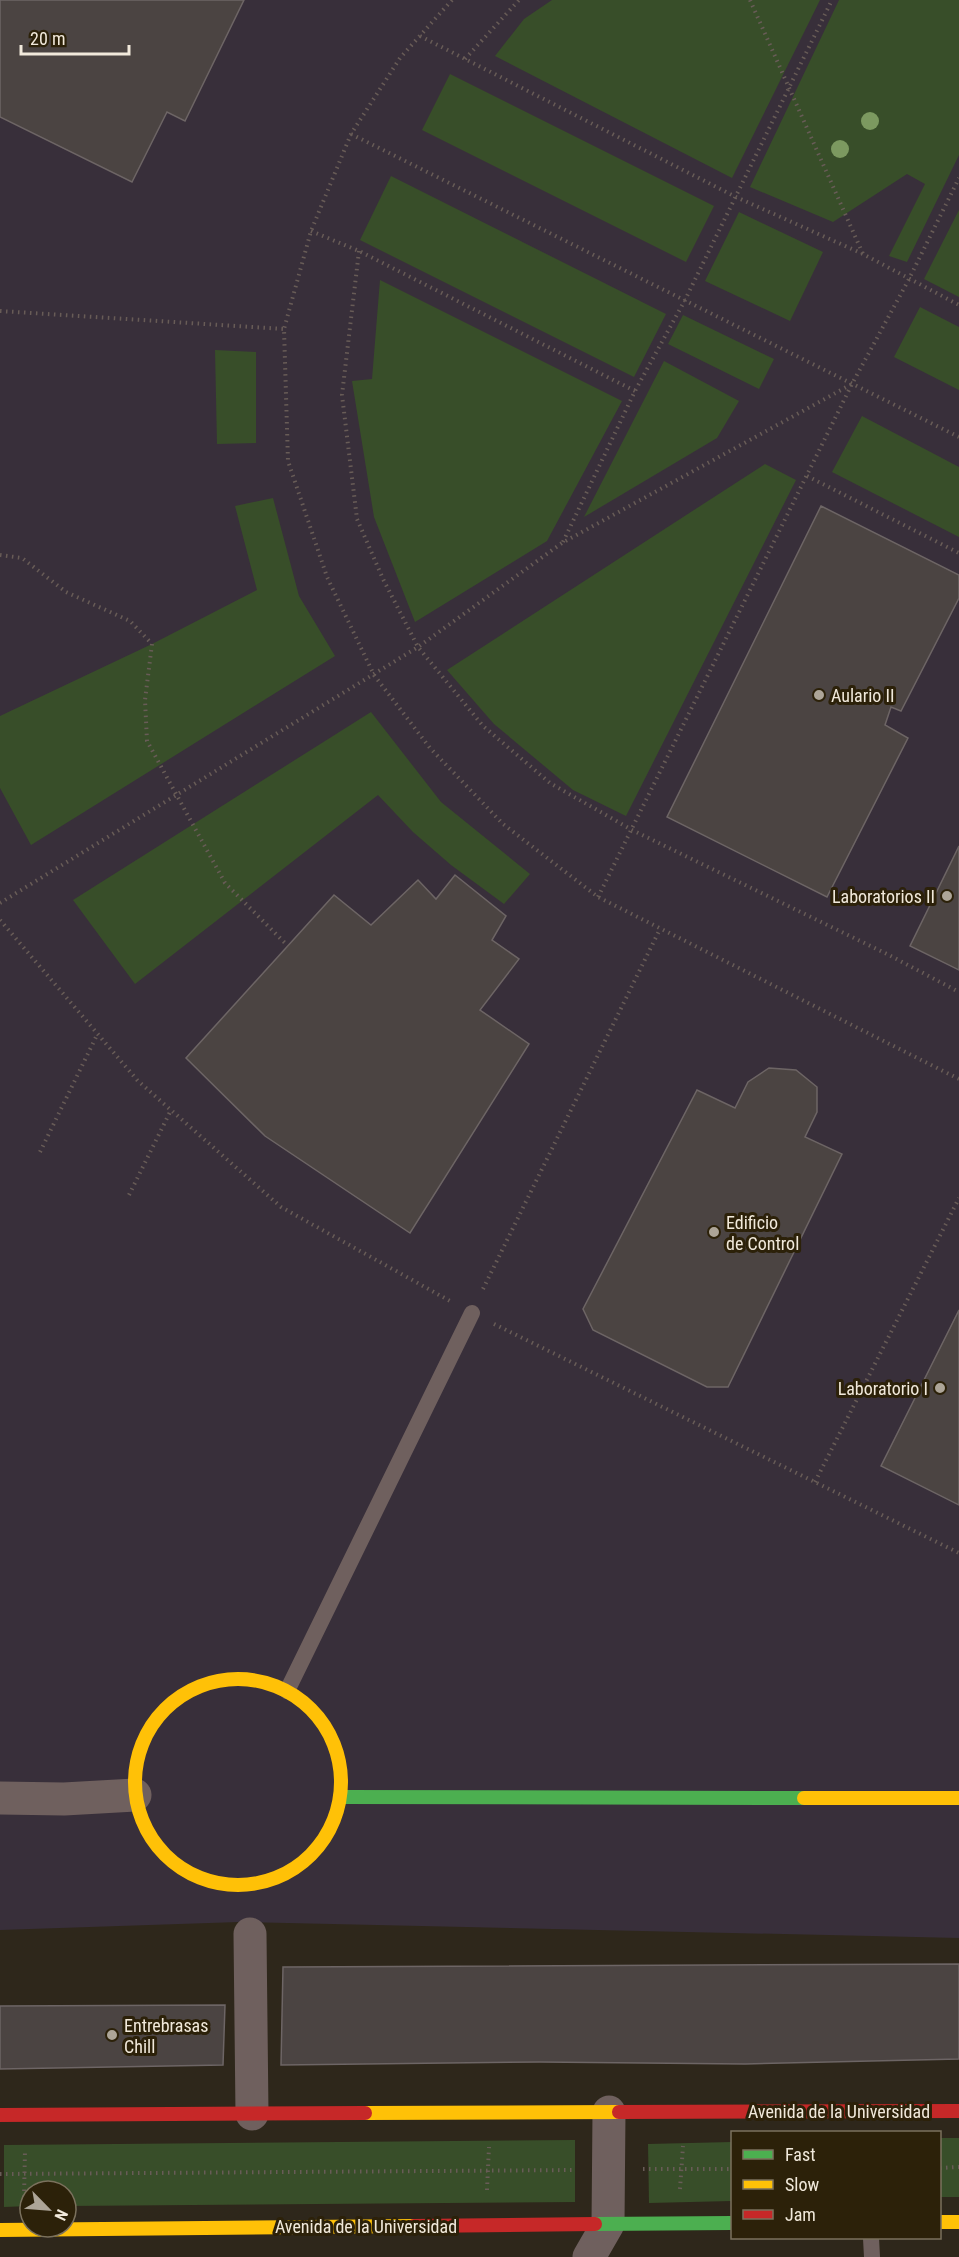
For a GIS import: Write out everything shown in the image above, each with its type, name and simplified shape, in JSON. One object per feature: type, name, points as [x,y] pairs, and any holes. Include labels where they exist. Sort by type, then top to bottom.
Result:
[{"type":"main road","points":[[224,1680],[256,1680],[287,1691],[312,1710],[330,1735],[340,1766],[340,1797],[330,1829],[311,1856],[284,1875],[253,1885],[220,1884],[190,1874],[163,1854],[144,1827],[135,1796],[136,1763],[147,1733],[167,1707],[193,1689],[224,1680]]},
{"type":"main road","points":[[340,1797],[959,1798]]},
{"type":"main road","name":"Avenida de la Universidad","points":[[0,2115],[959,2111]]},
{"type":"main road","points":[[941,2222],[959,2222]]},
{"type":"main road","name":"Avenida de la Universidad","points":[[78,2228],[731,2223]]},
{"type":"main road","name":"Avenida de la Universidad","points":[[0,2230],[18,2228]]},
{"type":"street","points":[[0,1798],[135,1796]]},
{"type":"street","points":[[250,1934],[252,2114]]},
{"type":"street","points":[[589,2257],[608,2224],[609,2112]]},
{"type":"lane","points":[[287,1691],[471,1313]]},
{"type":"lane","points":[[871,2239],[872,2257]]},
{"type":"path","points":[[452,0],[400,58],[351,134],[311,231],[284,329],[288,461],[327,577],[374,675],[430,748],[503,824],[598,897],[959,1079]]},
{"type":"path","points":[[465,59],[519,0]]},
{"type":"path","points":[[750,0],[863,254]]},
{"type":"path","points":[[562,543],[635,391],[685,300],[832,0]]},
{"type":"path","points":[[420,36],[736,197],[863,254],[959,305]]},
{"type":"path","points":[[351,134],[959,437]]},
{"type":"path","points":[[598,897],[852,384],[909,279],[959,178]]},
{"type":"path","points":[[311,231],[359,251],[635,391]]},
{"type":"path","points":[[359,251],[342,395],[357,519],[383,579],[418,647],[483,726],[550,783],[632,830],[887,954],[959,992]]},
{"type":"path","points":[[0,311],[284,329]]},
{"type":"path","points":[[0,903],[418,647],[562,543],[852,384]]},
{"type":"path","points":[[807,476],[959,553]]},
{"type":"path","points":[[0,555],[22,558],[66,592],[130,621],[152,644],[145,700],[147,741],[225,884],[288,946]]},
{"type":"path","points":[[0,921],[138,1081],[281,1207],[471,1313],[959,1553]]},
{"type":"path","points":[[471,1313],[660,929]]},
{"type":"path","points":[[40,1152],[98,1035]]},
{"type":"path","points":[[129,1195],[171,1110]]},
{"type":"path","points":[[815,1482],[959,1198]]},
{"type":"path","points":[[678,2223],[685,2112]]},
{"type":"path","points":[[486,2225],[490,2113]]},
{"type":"path","points":[[24,2179],[26,2115]]},
{"type":"path","points":[[941,2168],[959,2167]]},
{"type":"path","points":[[0,2174],[731,2169]]},
{"type":"shaded area","points":[[0,0],[959,0],[959,1938],[239,1922],[0,1930]]},
{"type":"green space","points":[[552,0],[820,0],[732,178],[495,56],[524,19]]},
{"type":"green space","points":[[839,0],[959,0],[959,155],[907,262],[889,256],[925,184],[907,174],[833,222],[750,187]]},
{"type":"green space","points":[[450,74],[714,206],[686,262],[422,130]]},
{"type":"green space","points":[[391,176],[666,314],[634,377],[360,240]]},
{"type":"green space","points":[[959,210],[959,297],[924,279]]},
{"type":"green space","points":[[739,212],[823,252],[790,321],[705,281]]},
{"type":"green space","points":[[380,280],[622,401],[547,541],[415,622],[374,517],[352,381],[372,379]]},
{"type":"green space","points":[[920,307],[959,327],[959,390],[894,357]]},
{"type":"green space","points":[[683,315],[774,359],[759,389],[668,344]]},
{"type":"green space","points":[[215,350],[256,352],[256,443],[217,444]]},
{"type":"green space","points":[[664,361],[739,401],[717,438],[584,517]]},
{"type":"green space","points":[[862,416],[959,467],[959,537],[832,472]]},
{"type":"green space","points":[[765,464],[796,480],[626,816],[573,790],[494,724],[447,670]]},
{"type":"green space","points":[[273,498],[299,596],[335,656],[31,845],[0,788],[0,716],[152,644],[257,590],[235,506]]},
{"type":"green space","points":[[371,712],[441,802],[530,874],[504,904],[451,865],[413,832],[378,795],[135,984],[73,900]]},
{"type":"green space","points":[[941,2138],[959,2138],[959,2197],[941,2197]]},
{"type":"green space","points":[[575,2140],[575,2202],[78,2206],[78,2179],[18,2179],[18,2206],[4,2207],[4,2145]]},
{"type":"green space","points":[[731,2142],[731,2201],[649,2203],[648,2144]]},
{"type":"building","points":[[0,0],[244,0],[185,121],[167,112],[132,182],[0,117]]},
{"type":"building","name":"Aulario II","points":[[821,506],[959,575],[959,598],[901,711],[891,707],[885,725],[908,738],[827,897],[667,817]]},
{"type":"building","name":"Laboratorios II","points":[[959,846],[959,970],[910,946]]},
{"type":"building","points":[[455,875],[506,916],[492,940],[519,959],[480,1010],[529,1044],[410,1233],[265,1136],[186,1058],[334,895],[371,925],[418,880],[436,899]]},
{"type":"building","name":"Edificio de Control","points":[[769,1068],[796,1070],[817,1087],[817,1112],[805,1137],[842,1154],[728,1387],[707,1387],[593,1330],[583,1309],[697,1090],[735,1108],[748,1082]]},
{"type":"building","name":"Laboratorio I","points":[[959,1310],[959,1505],[881,1466]]},
{"type":"building","points":[[959,1964],[959,2059],[745,2064],[540,2062],[281,2065],[283,1967]]},
{"type":"building","name":"Entrebrasas Chill","points":[[225,2005],[223,2065],[0,2069],[0,2006]]},
{"type":"traffic: fast","points":[[340,1797],[804,1798]]},
{"type":"traffic: fast","points":[[595,2224],[731,2223]]},
{"type":"traffic: slow","points":[[238,1679],[258,1681],[277,1687],[311,1709],[333,1743],[339,1762],[341,1782],[339,1802],[333,1821],[311,1855],[277,1877],[258,1883],[238,1885],[218,1883],[199,1877],[165,1855],[143,1821],[137,1802],[135,1782],[137,1762],[143,1743],[165,1709],[199,1687],[218,1681],[238,1679]]},
{"type":"traffic: slow","points":[[804,1798],[959,1798]]},
{"type":"traffic: slow","points":[[365,2113],[619,2112]]},
{"type":"traffic: slow","points":[[941,2222],[959,2222]]},
{"type":"traffic: slow","points":[[0,2230],[414,2226]]},
{"type":"traffic: jam","points":[[619,2112],[959,2111]]},
{"type":"traffic: jam","points":[[0,2115],[365,2113]]},
{"type":"traffic: jam","points":[[414,2226],[595,2224]]},
{"type":"place","name":"Aulario II","points":[[819,695]]},
{"type":"place","name":"Laboratorios II","points":[[947,896]]},
{"type":"place","name":"Edificio de Control","points":[[714,1232]]},
{"type":"place","name":"Laboratorio I","points":[[940,1388]]},
{"type":"place","name":"Entrebrasas Chill","points":[[112,2035]]}]
